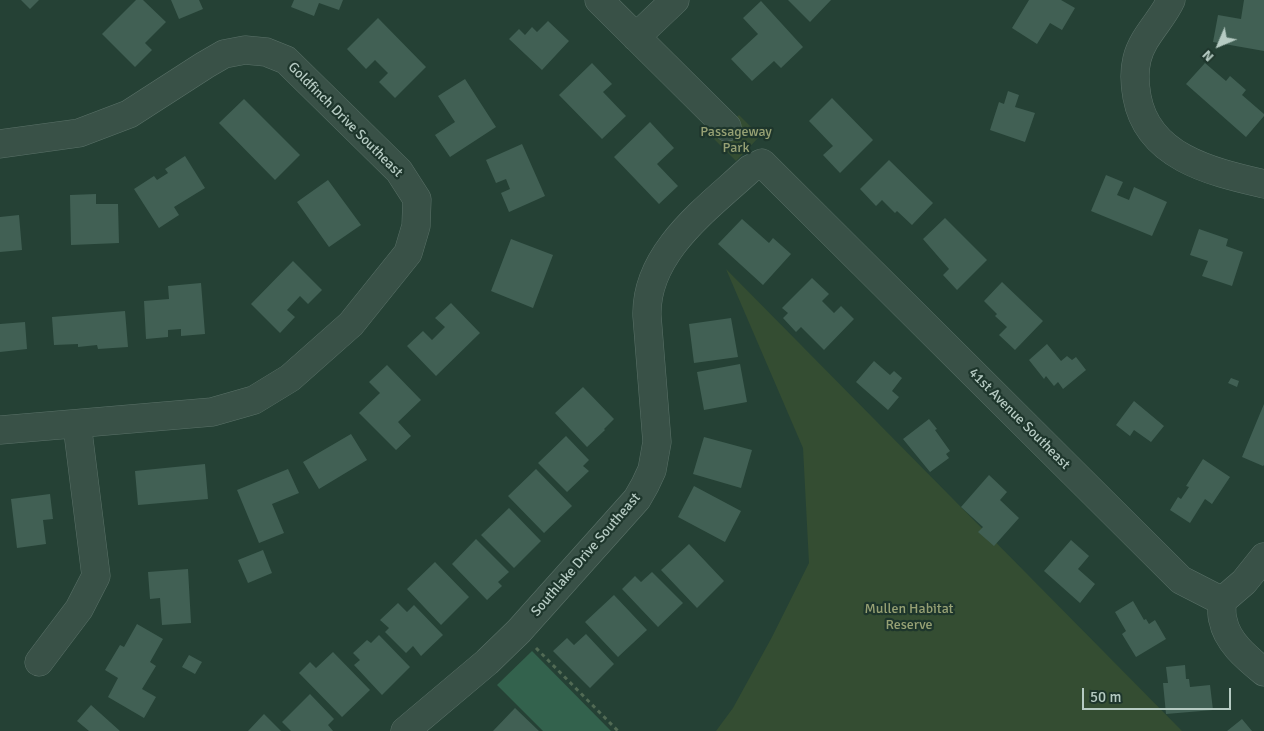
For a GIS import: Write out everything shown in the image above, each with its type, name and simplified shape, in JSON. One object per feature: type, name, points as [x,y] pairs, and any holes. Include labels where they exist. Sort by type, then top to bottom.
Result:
[{"type":"street","points":[[599,0],[727,127]]},
{"type":"street","points":[[636,37],[675,0]]},
{"type":"street","points":[[1171,0],[1148,34],[1137,59],[1135,88],[1140,111],[1149,129],[1165,147],[1185,160],[1232,176],[1264,184]]},
{"type":"street","name":"Goldfinch Drive Southeast","points":[[0,144],[79,133],[129,114],[205,64],[224,54],[245,50],[266,52],[286,60],[399,171],[417,199],[416,226],[408,253],[351,324],[290,378],[254,400],[212,412],[0,430]]},
{"type":"street","name":"41st Avenue Southeast","points":[[762,163],[1181,580],[1222,601]]},
{"type":"street","name":"Southlake Drive Southeast","points":[[405,731],[487,662],[520,631],[631,506],[645,486],[652,470],[657,442],[646,316],[650,288],[659,265],[678,236],[750,169],[762,163]]},
{"type":"street","points":[[38,662],[79,609],[96,576],[77,424]]},
{"type":"street","points":[[1264,557],[1244,582],[1222,601],[1222,620],[1229,637],[1250,661],[1264,672]]},
{"type":"path","points":[[520,631],[618,731]]},
{"type":"green space","name":"Passageway Park","points":[[739,115],[760,136],[736,161],[714,139]]},
{"type":"green space","name":"Mullen Habitat Reserve","points":[[726,269],[1182,731],[716,731],[733,708],[772,637],[809,563],[803,448]]},
{"type":"shaded area","points":[[532,651],[611,731],[543,731],[497,685]]},
{"type":"building","points":[[21,0],[39,0],[30,9]]},
{"type":"building","points":[[136,0],[143,0],[166,22],[145,43],[152,50],[135,67],[102,34]]},
{"type":"building","points":[[171,0],[199,0],[203,9],[179,19]]},
{"type":"building","points":[[294,0],[343,0],[339,10],[319,3],[314,16],[291,7]]},
{"type":"building","points":[[788,0],[831,0],[810,22]]},
{"type":"building","points":[[1029,0],[1061,0],[1075,8],[1062,30],[1050,23],[1037,44],[1012,28]]},
{"type":"building","points":[[1244,0],[1264,0],[1264,51],[1213,42],[1218,15],[1241,19]]},
{"type":"building","points":[[761,1],[803,47],[781,68],[774,61],[752,81],[731,59],[758,34],[743,18]]},
{"type":"building","points":[[378,18],[426,67],[395,98],[379,82],[388,73],[375,60],[366,69],[347,49]]},
{"type":"building","points":[[548,21],[569,41],[542,70],[509,39],[519,29],[525,35],[532,27],[537,32]]},
{"type":"building","points":[[592,63],[612,84],[603,92],[626,116],[602,139],[559,95]]},
{"type":"building","points":[[1205,63],[1226,81],[1230,76],[1246,90],[1242,95],[1264,114],[1246,137],[1186,84]]},
{"type":"building","points":[[465,79],[496,127],[450,157],[435,135],[455,122],[438,96]]},
{"type":"building","points":[[1008,91],[1019,95],[1015,107],[1035,113],[1025,142],[990,130],[999,102],[1004,104]]},
{"type":"building","points":[[832,98],[873,140],[840,173],[823,155],[833,146],[809,121]]},
{"type":"building","points":[[244,99],[300,155],[275,180],[219,123]]},
{"type":"building","points":[[650,122],[674,148],[657,164],[678,186],[659,204],[614,157]]},
{"type":"building","points":[[522,144],[545,196],[509,212],[501,193],[510,189],[506,179],[496,183],[486,160]]},
{"type":"building","points":[[185,156],[205,188],[174,207],[179,215],[159,228],[134,189],[154,176],[157,180],[168,173],[165,169]]},
{"type":"building","points":[[889,160],[933,203],[912,225],[897,211],[895,213],[882,200],[876,206],[860,189]]},
{"type":"building","points":[[1106,175],[1123,182],[1117,195],[1129,200],[1134,187],[1167,202],[1152,236],[1091,211]]},
{"type":"building","points":[[328,180],[361,225],[329,247],[297,202]]},
{"type":"building","points":[[96,194],[96,204],[118,204],[119,243],[71,245],[70,195]]},
{"type":"building","points":[[19,215],[22,250],[0,252],[0,217]]},
{"type":"building","points":[[945,218],[987,260],[957,290],[943,275],[949,269],[923,239]]},
{"type":"building","points":[[742,219],[769,243],[773,238],[791,254],[763,285],[718,244]]},
{"type":"building","points":[[1199,229],[1228,239],[1226,246],[1243,252],[1232,286],[1202,276],[1208,261],[1190,255]]},
{"type":"building","points":[[511,239],[553,255],[533,308],[491,291]]},
{"type":"building","points":[[293,261],[322,290],[308,304],[300,296],[287,310],[295,317],[280,333],[251,304]]},
{"type":"building","points":[[812,278],[829,294],[822,301],[834,313],[841,306],[854,319],[824,350],[801,327],[796,332],[783,318],[788,313],[782,308]]},
{"type":"building","points":[[1002,282],[1043,321],[1015,350],[999,335],[1007,327],[995,316],[997,314],[984,301]]},
{"type":"building","points":[[201,283],[205,334],[181,336],[181,329],[168,330],[168,337],[146,339],[144,301],[169,299],[168,286]]},
{"type":"building","points":[[451,303],[480,333],[436,376],[407,346],[423,331],[432,340],[445,327],[435,318]]},
{"type":"building","points":[[125,311],[128,347],[98,349],[97,345],[78,347],[78,344],[54,345],[52,317]]},
{"type":"building","points":[[731,318],[738,357],[694,363],[689,324]]},
{"type":"building","points":[[25,322],[27,349],[0,352],[0,324]]},
{"type":"building","points":[[1047,344],[1061,361],[1067,356],[1072,360],[1076,357],[1086,370],[1063,389],[1058,382],[1054,386],[1046,376],[1044,379],[1029,360]]},
{"type":"building","points":[[874,361],[890,375],[894,371],[902,378],[892,391],[899,397],[888,410],[856,382]]},
{"type":"building","points":[[740,364],[747,402],[704,410],[697,372]]},
{"type":"building","points":[[387,365],[421,400],[398,422],[411,436],[396,450],[359,413],[380,393],[369,382]]},
{"type":"building","points":[[1231,378],[1239,381],[1237,387],[1228,383]]},
{"type":"building","points":[[583,387],[614,419],[587,447],[555,413]]},
{"type":"building","points":[[1134,401],[1164,426],[1151,442],[1134,430],[1130,436],[1116,425]]},
{"type":"building","points":[[1264,404],[1264,465],[1263,466],[1242,457]]},
{"type":"building","points":[[929,419],[950,451],[946,454],[949,458],[930,472],[903,439]]},
{"type":"building","points":[[351,434],[367,460],[319,489],[303,462]]},
{"type":"building","points":[[566,436],[589,460],[583,466],[589,471],[567,492],[538,463]]},
{"type":"building","points":[[704,437],[752,450],[741,488],[693,474]]},
{"type":"building","points":[[1203,459],[1230,477],[1212,504],[1205,499],[1190,523],[1170,510],[1178,497],[1181,499],[1189,487],[1186,486]]},
{"type":"building","points":[[205,464],[208,499],[138,505],[135,471]]},
{"type":"building","points":[[288,469],[299,493],[272,504],[284,533],[259,543],[237,490]]},
{"type":"building","points":[[536,469],[572,506],[544,533],[508,496]]},
{"type":"building","points":[[989,475],[1007,492],[1000,500],[1019,518],[994,546],[978,532],[983,527],[961,507]]},
{"type":"building","points":[[694,486],[741,511],[725,542],[678,517]]},
{"type":"building","points":[[50,494],[53,519],[43,520],[46,544],[17,548],[11,499]]},
{"type":"building","points":[[509,508],[541,541],[514,568],[481,535]]},
{"type":"building","points":[[476,539],[509,572],[498,582],[502,586],[487,600],[452,564]]},
{"type":"building","points":[[1071,540],[1089,556],[1078,569],[1095,584],[1080,603],[1044,571]]},
{"type":"building","points":[[689,544],[724,581],[697,608],[661,570]]},
{"type":"building","points":[[263,550],[272,573],[248,583],[238,560]]},
{"type":"building","points":[[435,562],[469,597],[441,625],[407,589]]},
{"type":"building","points":[[188,569],[191,623],[162,625],[160,598],[150,599],[148,572]]},
{"type":"building","points":[[652,572],[683,603],[658,627],[622,589],[635,576],[641,582]]},
{"type":"building","points":[[614,595],[647,630],[618,657],[585,622]]},
{"type":"building","points":[[1133,601],[1144,620],[1146,619],[1149,624],[1155,620],[1166,639],[1136,657],[1122,634],[1126,631],[1115,612]]},
{"type":"building","points":[[398,603],[407,612],[414,605],[443,635],[421,656],[413,646],[406,653],[385,632],[389,628],[380,620]]},
{"type":"building","points":[[137,624],[163,639],[150,662],[156,666],[142,689],[156,697],[144,718],[108,697],[118,678],[105,670],[120,645],[124,647]]},
{"type":"building","points":[[586,634],[614,664],[590,688],[553,651],[567,638],[574,645]]},
{"type":"building","points":[[379,635],[410,667],[382,695],[354,665],[360,660],[353,653],[367,640],[371,643]]},
{"type":"building","points":[[333,652],[370,690],[342,717],[299,673],[310,662],[316,668]]},
{"type":"building","points":[[189,655],[202,662],[195,674],[182,667]]},
{"type":"building","points":[[1185,665],[1186,679],[1189,679],[1190,687],[1210,685],[1213,710],[1166,714],[1163,683],[1168,683],[1166,667]]},
{"type":"building","points":[[310,694],[334,719],[328,725],[333,731],[291,731],[282,722]]},
{"type":"building","points":[[91,705],[120,731],[89,731],[77,721]]},
{"type":"building","points":[[515,708],[539,731],[493,731]]},
{"type":"building","points":[[264,714],[281,731],[248,731]]},
{"type":"building","points":[[1242,719],[1252,731],[1227,731]]}]
